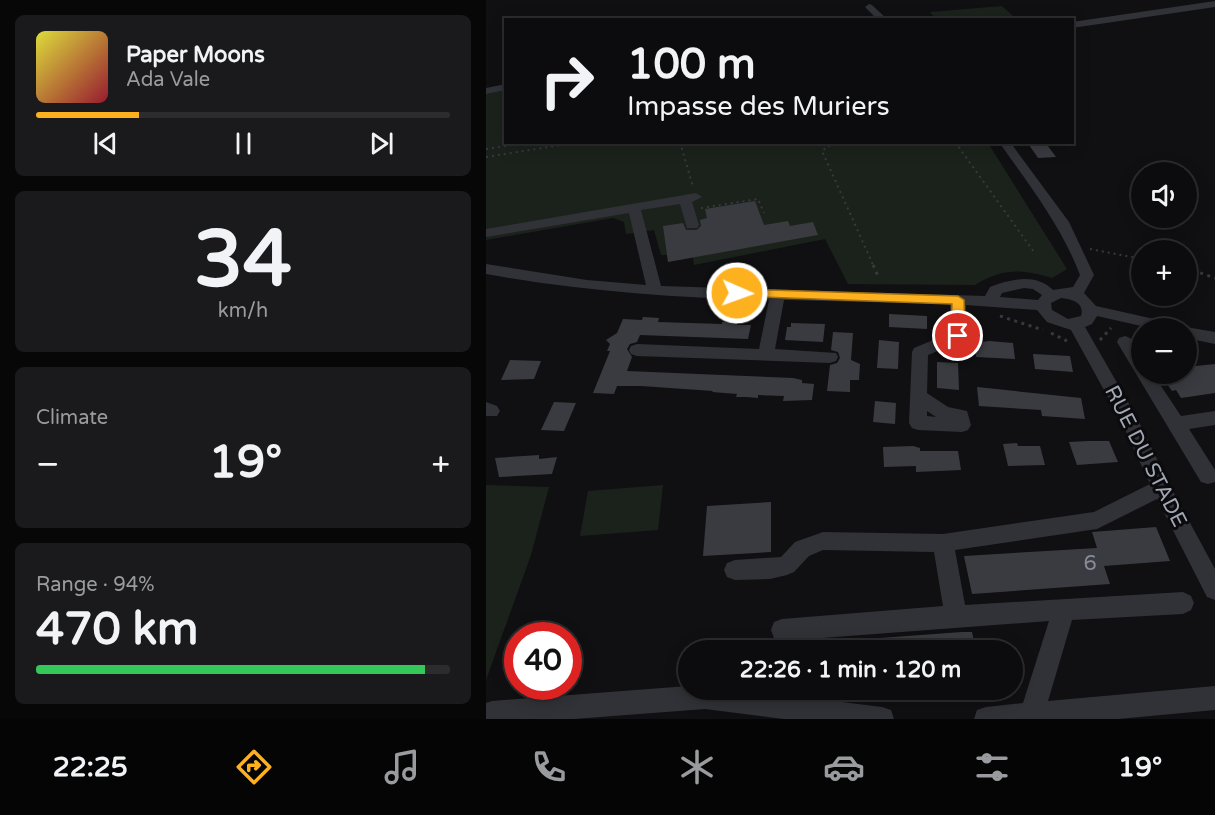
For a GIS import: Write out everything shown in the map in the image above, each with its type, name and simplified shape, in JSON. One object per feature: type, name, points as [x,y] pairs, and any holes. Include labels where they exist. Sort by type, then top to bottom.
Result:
[{"type":"street","points":[[1074,25],[1215,4]]},
{"type":"street","points":[[868,7],[882,18]]},
{"type":"street","points":[[486,91],[504,87]]},
{"type":"street","points":[[486,269],[553,281],[654,290],[991,302],[1046,301],[1079,290],[1087,275],[1076,247],[1044,195],[1006,144]]},
{"type":"street","points":[[486,233],[691,198],[692,225]]},
{"type":"street","points":[[634,208],[654,290]]},
{"type":"street","points":[[991,302],[994,290],[1014,284],[1029,284],[1044,288],[1046,314],[1054,320],[1075,324],[1084,322],[1090,317],[1091,310],[1080,297],[1070,293]]},
{"type":"street","points":[[766,354],[778,294]]},
{"type":"street","points":[[917,395],[920,352],[958,336],[958,300]]},
{"type":"street","points":[[1091,310],[1131,319]]},
{"type":"street","name":"RUE DU STADE","points":[[1075,324],[1087,341],[1130,421],[1161,488],[1215,590]]},
{"type":"street","points":[[1197,334],[1215,338]]},
{"type":"street","points":[[1125,342],[1131,351]]},
{"type":"street","points":[[637,350],[830,357]]},
{"type":"street","points":[[1151,384],[1208,476]]},
{"type":"street","points":[[1176,424],[1215,418]]},
{"type":"street","points":[[735,570],[770,569],[787,565],[802,549],[823,541],[943,543],[1097,520],[1161,488]]},
{"type":"street","points":[[943,543],[956,616]]},
{"type":"street","points":[[782,630],[956,616],[1184,603]]},
{"type":"street","points":[[1032,714],[1064,610]]},
{"type":"street","points":[[492,713],[705,697],[882,719]]},
{"type":"street","points":[[986,719],[1215,698]]},
{"type":"path","points":[[486,149],[517,144]]},
{"type":"path","points":[[486,156],[567,144]]},
{"type":"path","points":[[680,144],[691,198],[699,208],[758,198],[764,213]]},
{"type":"path","points":[[841,144],[828,146],[822,151],[879,278]]},
{"type":"path","points":[[956,144],[1034,252]]},
{"type":"path","points":[[1076,247],[1131,257]]},
{"type":"path","points":[[1197,272],[1215,278]]},
{"type":"shaded area","points":[[1002,6],[1015,18],[935,18],[930,12]]},
{"type":"shaded area","points":[[504,90],[504,144],[989,144],[1067,269],[1052,278],[1031,273],[1003,273],[975,285],[848,284],[825,239],[694,265],[693,257],[668,262],[667,255],[661,255],[654,230],[626,234],[624,222],[613,218],[486,240],[486,94]]},
{"type":"shaded area","points":[[486,485],[549,487],[531,555],[507,622],[504,622],[504,630],[486,680]]},
{"type":"shaded area","points":[[663,485],[658,530],[580,536],[588,491]]},
{"type":"building","points":[[1028,144],[1046,144],[1056,157],[1038,158]]},
{"type":"building","points":[[755,201],[764,225],[788,221],[790,226],[813,222],[818,235],[668,262],[663,226],[683,223],[686,230],[697,230],[701,226],[700,220],[707,218],[705,209]]},
{"type":"building","points":[[889,314],[927,316],[927,329],[889,327]]},
{"type":"building","points":[[643,317],[659,318],[658,322],[722,324],[722,322],[738,322],[737,325],[751,325],[748,339],[640,335],[637,342],[630,344],[627,349],[632,357],[627,371],[793,378],[802,380],[802,383],[814,384],[812,400],[783,401],[784,396],[736,397],[737,394],[713,391],[641,386],[617,386],[614,394],[593,393],[610,351],[607,351],[610,344],[606,340],[617,333],[623,319],[642,320]]},
{"type":"building","points":[[791,323],[825,324],[823,342],[785,340],[787,327],[791,327]]},
{"type":"building","points":[[833,332],[853,333],[851,360],[860,364],[859,380],[850,380],[850,392],[827,391],[830,365],[837,363],[840,358],[838,352],[831,350]]},
{"type":"building","points":[[879,340],[899,342],[898,369],[877,368]]},
{"type":"building","points":[[989,341],[1013,343],[1015,359],[976,357],[976,343]]},
{"type":"building","points":[[1033,354],[1070,356],[1073,372],[1035,369]]},
{"type":"building","points":[[510,360],[541,361],[534,379],[501,380]]},
{"type":"building","points":[[937,362],[958,363],[959,390],[937,388]]},
{"type":"building","points":[[1215,364],[1215,393],[1181,398],[1176,390],[1172,391],[1167,384],[1197,384],[1197,366]]},
{"type":"building","points":[[977,387],[1081,398],[1085,419],[1042,416],[1041,410],[979,406]]},
{"type":"building","points":[[875,401],[896,403],[895,424],[873,422]]},
{"type":"building","points":[[554,402],[576,403],[564,431],[541,430]]},
{"type":"building","points":[[1109,441],[1118,462],[1077,465],[1069,442]]},
{"type":"building","points":[[1017,443],[1018,446],[1040,446],[1045,465],[1008,466],[1003,444]]},
{"type":"building","points":[[913,446],[920,448],[920,451],[958,451],[961,470],[916,472],[916,466],[884,467],[883,447]]},
{"type":"building","points":[[539,455],[539,459],[557,457],[552,474],[499,477],[495,458]]},
{"type":"building","points":[[771,502],[771,552],[703,556],[707,506]]},
{"type":"building","points":[[1156,527],[1170,561],[1104,566],[1110,584],[972,594],[964,556],[1097,548],[1092,532]]},
{"type":"building","points":[[972,632],[974,640],[853,640]]},
{"type":"route","points":[[737,293],[958,300],[958,336]]}]
